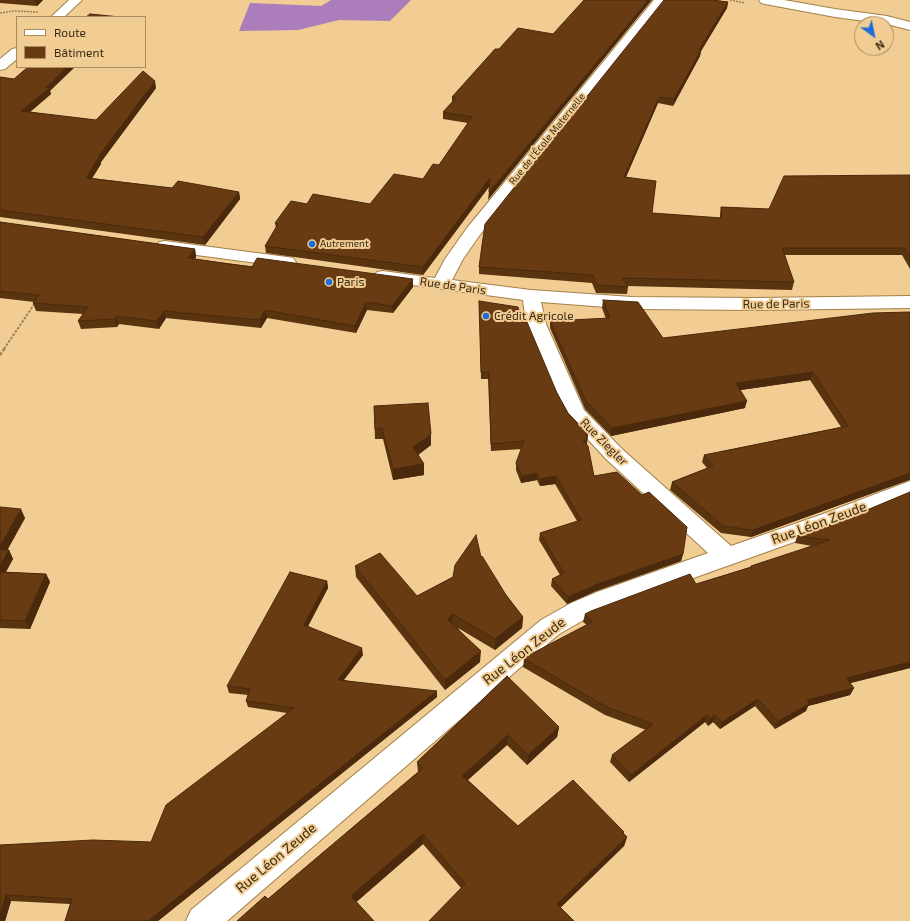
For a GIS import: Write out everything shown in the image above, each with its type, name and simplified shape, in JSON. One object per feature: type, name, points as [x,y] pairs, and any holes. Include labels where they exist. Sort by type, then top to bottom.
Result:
[{"type":"street","points":[[60,14],[76,0]]},
{"type":"street","name":"Rue de l'École Maternelle","points":[[441,284],[454,259],[473,232],[660,0]]},
{"type":"street","points":[[765,0],[883,19],[910,26]]},
{"type":"street","points":[[800,6],[910,16]]},
{"type":"street","points":[[0,66],[16,53]]},
{"type":"street","points":[[148,243],[305,265]]},
{"type":"street","name":"Rue de Paris","points":[[366,273],[531,296],[606,302],[662,304],[910,302]]},
{"type":"street","name":"Rue Ziegler","points":[[531,296],[536,324],[568,400],[576,414],[614,454],[727,556]]},
{"type":"street","name":"Rue Léon Zeude","points":[[202,921],[550,627],[580,610],[606,599],[831,520],[910,489]]},
{"type":"path","points":[[730,0],[745,3]]},
{"type":"path","points":[[0,13],[14,11],[60,14]]},
{"type":"path","points":[[0,355],[39,298]]},
{"type":"shaded area","points":[[331,0],[411,0],[390,21],[339,20],[298,30],[239,31],[250,3],[321,6]]},
{"type":"building","points":[[584,0],[648,0],[489,192],[490,178],[423,267],[265,246],[278,224],[275,223],[291,201],[307,204],[313,194],[370,204],[394,174],[423,179],[433,164],[439,165],[472,117],[443,112],[456,98],[452,97],[495,49],[499,49],[518,28],[553,34]]},
{"type":"building","points":[[664,0],[712,0],[728,2],[699,50],[701,50],[674,99],[659,97],[624,177],[656,181],[652,213],[722,218],[721,207],[769,209],[784,176],[910,175],[910,257],[905,248],[782,248],[794,282],[622,278],[628,287],[597,285],[593,275],[479,267],[485,224]]},
{"type":"building","points":[[90,14],[110,16],[87,16]]},
{"type":"building","points":[[27,68],[65,68],[45,87],[50,88],[21,111],[96,120],[143,71],[155,81],[98,157],[86,178],[172,188],[178,181],[239,192],[203,237],[0,210],[0,77],[14,79]]},
{"type":"building","points":[[0,222],[195,249],[188,258],[229,264],[252,267],[257,258],[413,279],[392,306],[366,302],[355,326],[265,310],[260,320],[164,311],[157,321],[116,316],[115,319],[78,321],[88,307],[33,303],[39,295],[0,291]]},
{"type":"building","points":[[603,300],[638,302],[663,338],[873,313],[910,312],[910,473],[753,530],[723,526],[672,482],[713,466],[704,455],[848,426],[813,372],[736,383],[747,401],[612,428],[586,401],[550,321],[610,318]]},
{"type":"building","points":[[479,301],[518,307],[522,322],[527,322],[557,393],[568,413],[588,434],[586,434],[587,440],[583,441],[588,446],[594,476],[617,472],[642,495],[649,492],[687,527],[683,554],[598,584],[568,597],[552,579],[564,573],[540,533],[581,520],[556,476],[540,479],[537,473],[522,476],[516,463],[524,441],[491,444],[489,372],[481,372]]},
{"type":"building","points":[[428,403],[431,434],[413,447],[424,464],[393,469],[382,428],[375,429],[374,406]]},
{"type":"building","points":[[910,492],[910,662],[846,678],[854,688],[807,700],[809,704],[778,721],[758,699],[722,722],[715,715],[710,719],[707,715],[631,775],[612,755],[653,724],[607,707],[524,659],[592,622],[585,614],[591,611],[690,574],[696,584],[752,567],[751,566],[830,540],[797,536],[843,520]]},
{"type":"building","points":[[0,507],[21,509],[0,547]]},
{"type":"building","points":[[476,535],[481,557],[482,556],[506,595],[523,617],[495,639],[452,614],[448,620],[481,651],[445,680],[355,566],[380,553],[417,596],[453,577],[455,565]]},
{"type":"building","points":[[0,550],[9,550],[0,566]]},
{"type":"building","points":[[0,572],[46,574],[25,621],[0,620]]},
{"type":"building","points":[[290,572],[327,581],[304,625],[362,648],[338,680],[437,691],[148,921],[65,921],[72,899],[6,895],[0,916],[0,845],[93,840],[151,842],[166,805],[294,708],[246,701],[250,689],[227,686]]},
{"type":"building","points":[[507,676],[559,727],[528,755],[508,735],[462,776],[518,826],[573,780],[624,832],[623,833],[627,837],[557,904],[574,921],[429,921],[465,884],[423,834],[351,896],[374,921],[237,921],[265,896],[268,899],[423,768],[417,762]]},
{"type":"place","name":"Autrement","points":[[312,244]]},
{"type":"place","name":"Paris","points":[[329,282]]},
{"type":"place","name":"Crédit Agricole","points":[[486,316]]}]
